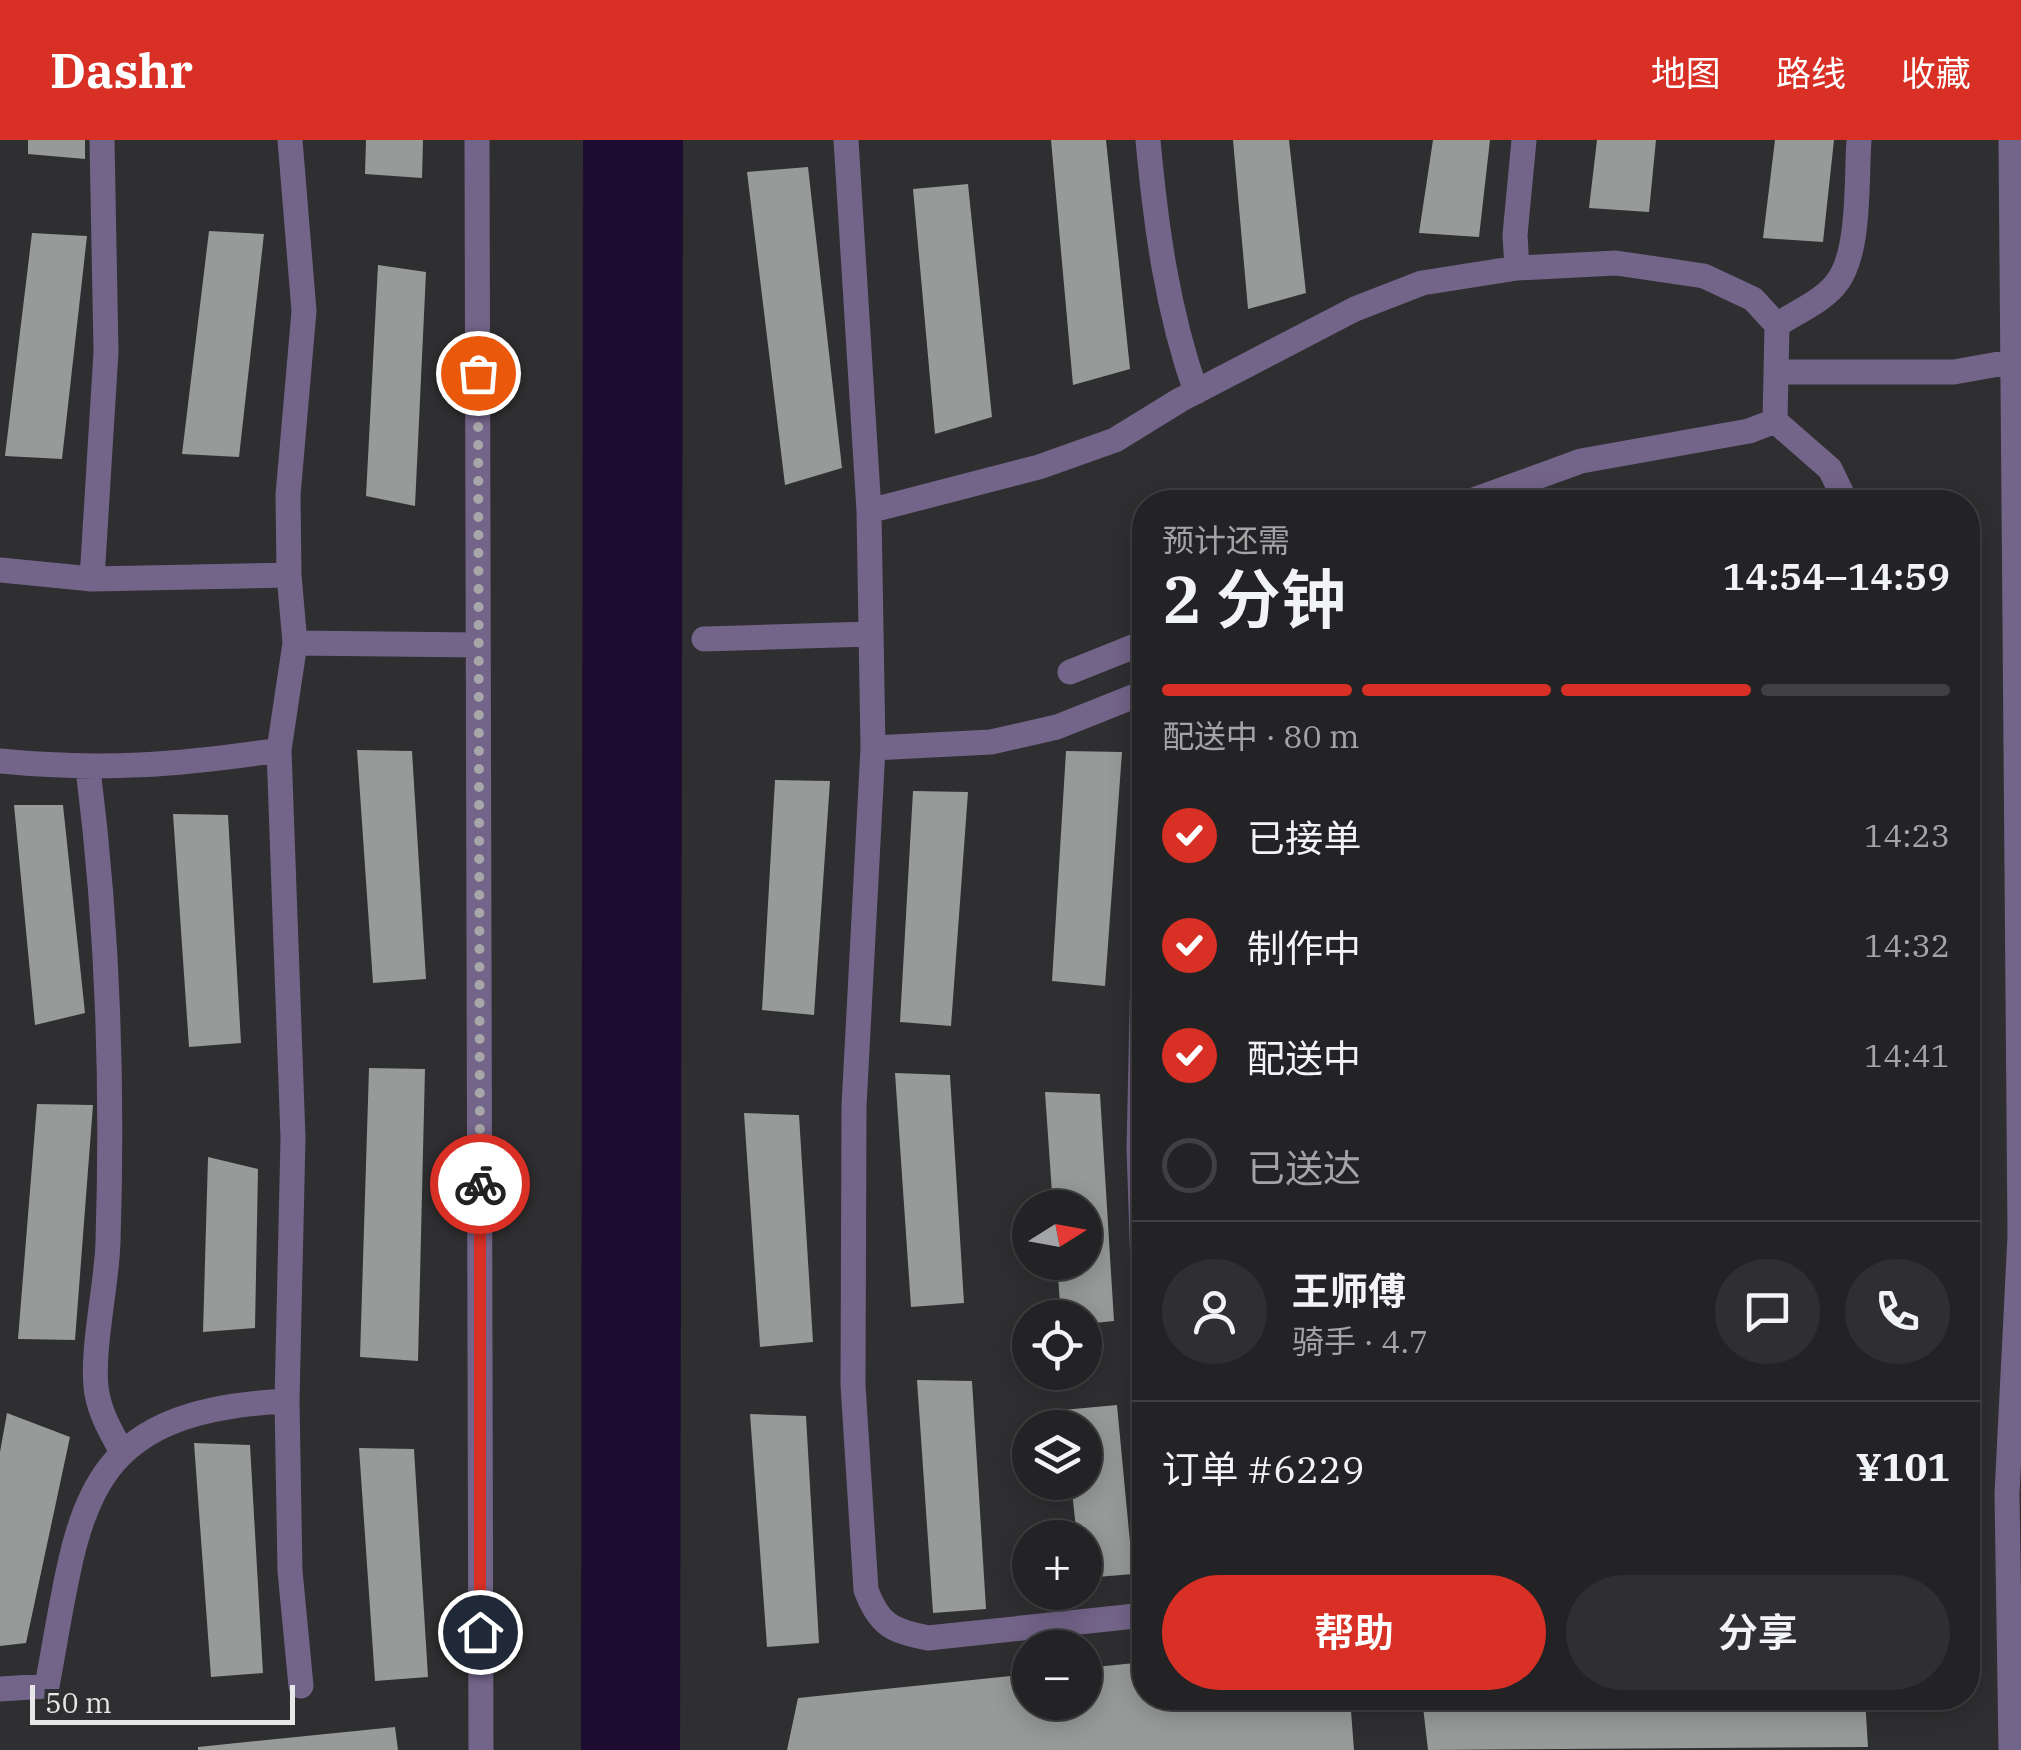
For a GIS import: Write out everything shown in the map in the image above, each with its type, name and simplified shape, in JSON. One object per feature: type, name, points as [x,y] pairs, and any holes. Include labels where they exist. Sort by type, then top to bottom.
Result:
[{"type":"street","points":[[92,579],[106,352],[102,140]]},
{"type":"street","points":[[290,140],[304,311],[288,495],[295,643],[279,750],[293,1138],[287,1400],[290,1571],[301,1686]]},
{"type":"street","points":[[477,140],[481,1750]]},
{"type":"street","points":[[846,140],[869,511],[874,748],[854,1106],[853,1385],[866,1590],[876,1617],[894,1632],[928,1638],[1132,1616]]},
{"type":"street","points":[[1148,140],[1156,235],[1176,335],[1196,392]]},
{"type":"street","points":[[1517,268],[1515,235],[1524,140]]},
{"type":"street","points":[[1777,325],[1833,288],[1844,272],[1851,250],[1859,140]]},
{"type":"street","points":[[2011,140],[2017,360],[2020,1236],[2008,1494],[2011,1750]]},
{"type":"street","points":[[869,511],[1039,467],[1115,440],[1196,392],[1355,309],[1422,284],[1517,268],[1616,263],[1704,276],[1753,299],[1777,325],[1776,421],[1830,469],[1840,490]]},
{"type":"street","points":[[1776,372],[1954,372],[2017,360]]},
{"type":"street","points":[[1519,490],[1581,461],[1749,432],[1776,421]]},
{"type":"street","points":[[0,570],[92,579],[289,576]]},
{"type":"street","points":[[704,639],[871,634]]},
{"type":"street","points":[[295,643],[478,646]]},
{"type":"street","points":[[1070,672],[1132,647]]},
{"type":"street","points":[[874,748],[991,742],[1058,727],[1132,697]]},
{"type":"street","points":[[0,760],[88,769],[191,764],[279,750]]},
{"type":"street","points":[[88,769],[102,882],[109,1069],[108,1244],[96,1391],[104,1421],[122,1450]]},
{"type":"street","points":[[0,1690],[48,1686],[77,1522],[122,1450],[170,1419],[229,1404],[287,1400]]},
{"type":"shaded area","points":[[583,140],[683,140],[680,1750],[581,1750]]},
{"type":"building","points":[[28,140],[85,140],[85,159],[28,154]]},
{"type":"building","points":[[366,140],[423,140],[422,178],[365,174]]},
{"type":"building","points":[[1051,140],[1106,140],[1130,369],[1073,385]]},
{"type":"building","points":[[1233,140],[1289,140],[1306,293],[1248,309]]},
{"type":"building","points":[[1433,140],[1490,140],[1479,237],[1419,233]]},
{"type":"building","points":[[1597,140],[1656,140],[1649,212],[1589,208]]},
{"type":"building","points":[[1775,140],[1834,140],[1823,242],[1763,238]]},
{"type":"building","points":[[808,167],[842,468],[785,485],[747,172]]},
{"type":"building","points":[[968,184],[992,417],[935,434],[913,189]]},
{"type":"building","points":[[209,231],[264,234],[239,457],[182,454]]},
{"type":"building","points":[[32,233],[87,236],[62,459],[5,456]]},
{"type":"building","points":[[378,265],[426,272],[415,506],[366,496]]},
{"type":"building","points":[[357,750],[412,751],[426,979],[373,983]]},
{"type":"building","points":[[1066,751],[1122,752],[1105,986],[1052,981]]},
{"type":"building","points":[[775,780],[830,781],[814,1015],[762,1010]]},
{"type":"building","points":[[913,791],[968,792],[951,1026],[900,1022]]},
{"type":"building","points":[[14,805],[63,805],[85,1013],[35,1025]]},
{"type":"building","points":[[173,814],[228,815],[241,1043],[189,1047]]},
{"type":"building","points":[[369,1068],[425,1069],[418,1361],[360,1357]]},
{"type":"building","points":[[895,1073],[950,1075],[964,1303],[911,1307]]},
{"type":"building","points":[[1045,1092],[1100,1094],[1114,1321],[1102,1322],[1102,1300],[1060,1300],[1058,1280],[1102,1280],[1102,1190],[1052,1190]]},
{"type":"building","points":[[37,1104],[93,1105],[75,1340],[18,1339]]},
{"type":"building","points":[[744,1113],[799,1115],[813,1342],[760,1347]]},
{"type":"building","points":[[208,1157],[258,1169],[255,1328],[203,1332]]},
{"type":"building","points":[[917,1380],[972,1381],[986,1609],[933,1613]]},
{"type":"building","points":[[1117,1405],[1132,1574],[1102,1577],[1102,1520],[1075,1520],[1073,1500],[1102,1500],[1102,1410],[1063,1410]]},
{"type":"building","points":[[7,1413],[70,1437],[26,1643],[0,1646],[0,1452]]},
{"type":"building","points":[[750,1414],[806,1416],[819,1643],[767,1647]]},
{"type":"building","points":[[194,1443],[250,1445],[263,1673],[211,1677]]},
{"type":"building","points":[[359,1448],[414,1449],[428,1677],[375,1681]]},
{"type":"building","points":[[1132,1663],[1132,1710],[1351,1710],[1354,1750],[787,1750],[798,1698],[1012,1676],[1012,1720],[1102,1720],[1102,1666]]},
{"type":"building","points":[[1423,1710],[1866,1710],[1868,1747],[1428,1750]]},
{"type":"building","points":[[395,1727],[398,1750],[198,1750],[198,1747]]},
{"type":"way so far","points":[[478,373],[480,1184]]},
{"type":"route","points":[[480,1184],[480,1632]]}]
